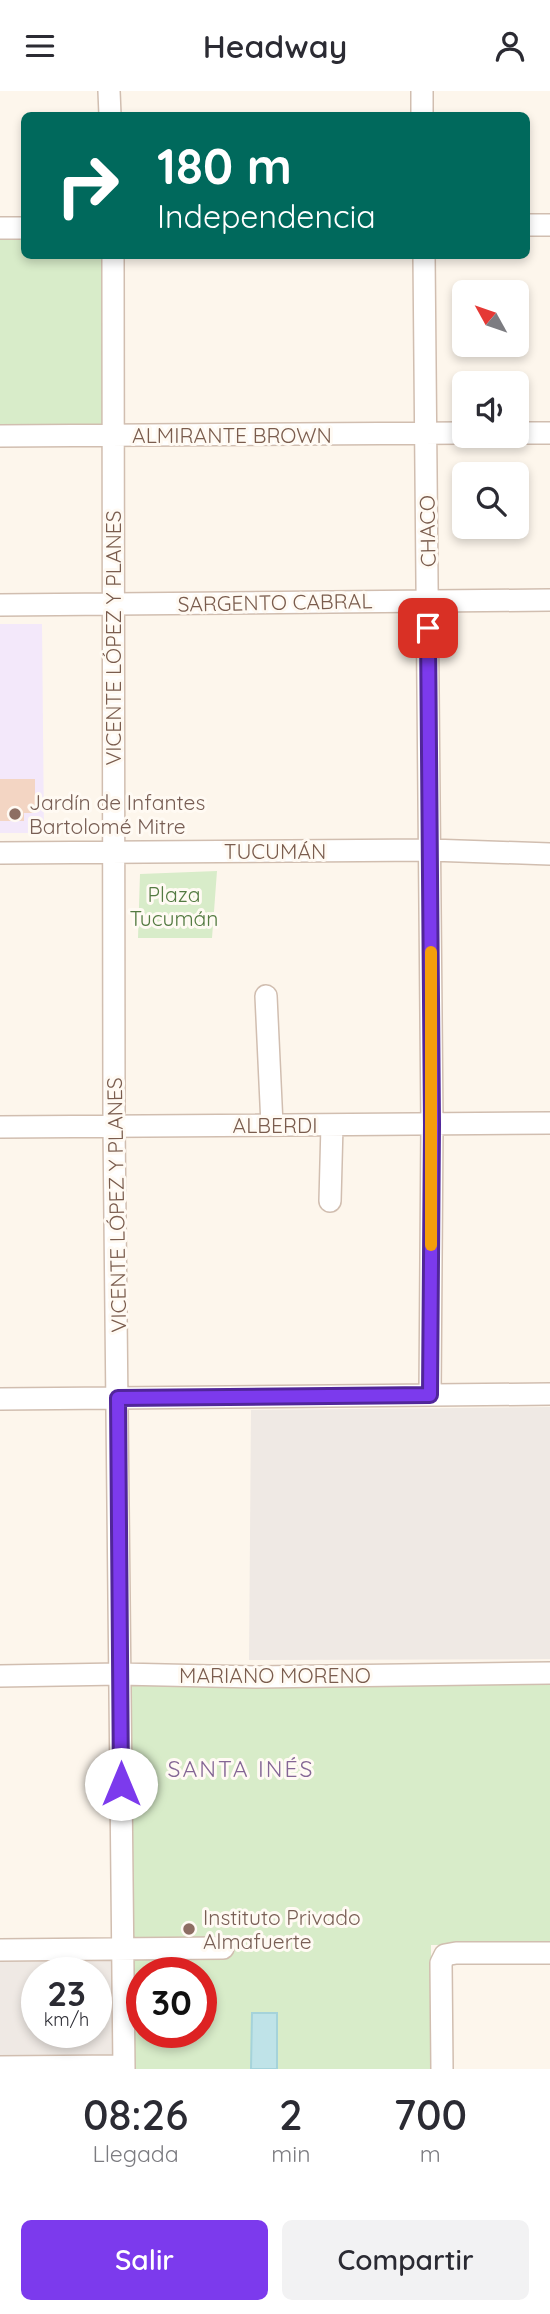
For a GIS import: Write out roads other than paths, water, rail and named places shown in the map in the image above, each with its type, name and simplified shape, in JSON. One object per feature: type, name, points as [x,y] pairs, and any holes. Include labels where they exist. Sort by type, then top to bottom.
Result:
[{"type":"street","points":[[109,91],[110,112]]},
{"type":"street","points":[[422,91],[422,112]]},
{"type":"street","points":[[530,225],[550,225]]},
{"type":"street","points":[[0,228],[21,228]]},
{"type":"street","name":"VICENTE LÓPEZ Y PLANES","points":[[113,259],[114,1126],[124,2067]]},
{"type":"street","name":"CHACO","points":[[424,259],[432,1124],[430,1395]]},
{"type":"street","name":"ALMIRANTE BROWN","points":[[0,436],[452,433]]},
{"type":"street","points":[[529,433],[550,433]]},
{"type":"street","name":"SARGENTO CABRAL","points":[[0,605],[550,600]]},
{"type":"street","name":"TUCUMÁN","points":[[0,853],[429,850],[550,854]]},
{"type":"street","points":[[266,996],[272,1125]]},
{"type":"street","name":"ALBERDI","points":[[0,1127],[550,1123]]},
{"type":"street","points":[[330,1201],[332,1125]]},
{"type":"street","points":[[0,1399],[550,1394]]},
{"type":"street","name":"MARIANO MORENO","points":[[0,1676],[120,1674],[257,1677],[550,1673]]},
{"type":"street","points":[[0,1950],[223,1948]]},
{"type":"street","points":[[442,2069],[441,1963],[445,1955],[550,1953]]},
{"type":"street","points":[[0,2067],[124,2067]]},
{"type":"water","points":[[252,2013],[277,2013],[277,2069],[251,2069]]},
{"type":"place","name":"Jardín de Infantes Bartolomé Mitre","points":[[15,814]]},
{"type":"place","name":"Instituto Privado Almafuerte","points":[[189,1929]]},
{"type":"district","name":"SANTA INÉS","points":[[241,1768]]},
{"type":"park label","name":"Plaza Tucumán","points":[[174,906]]}]
